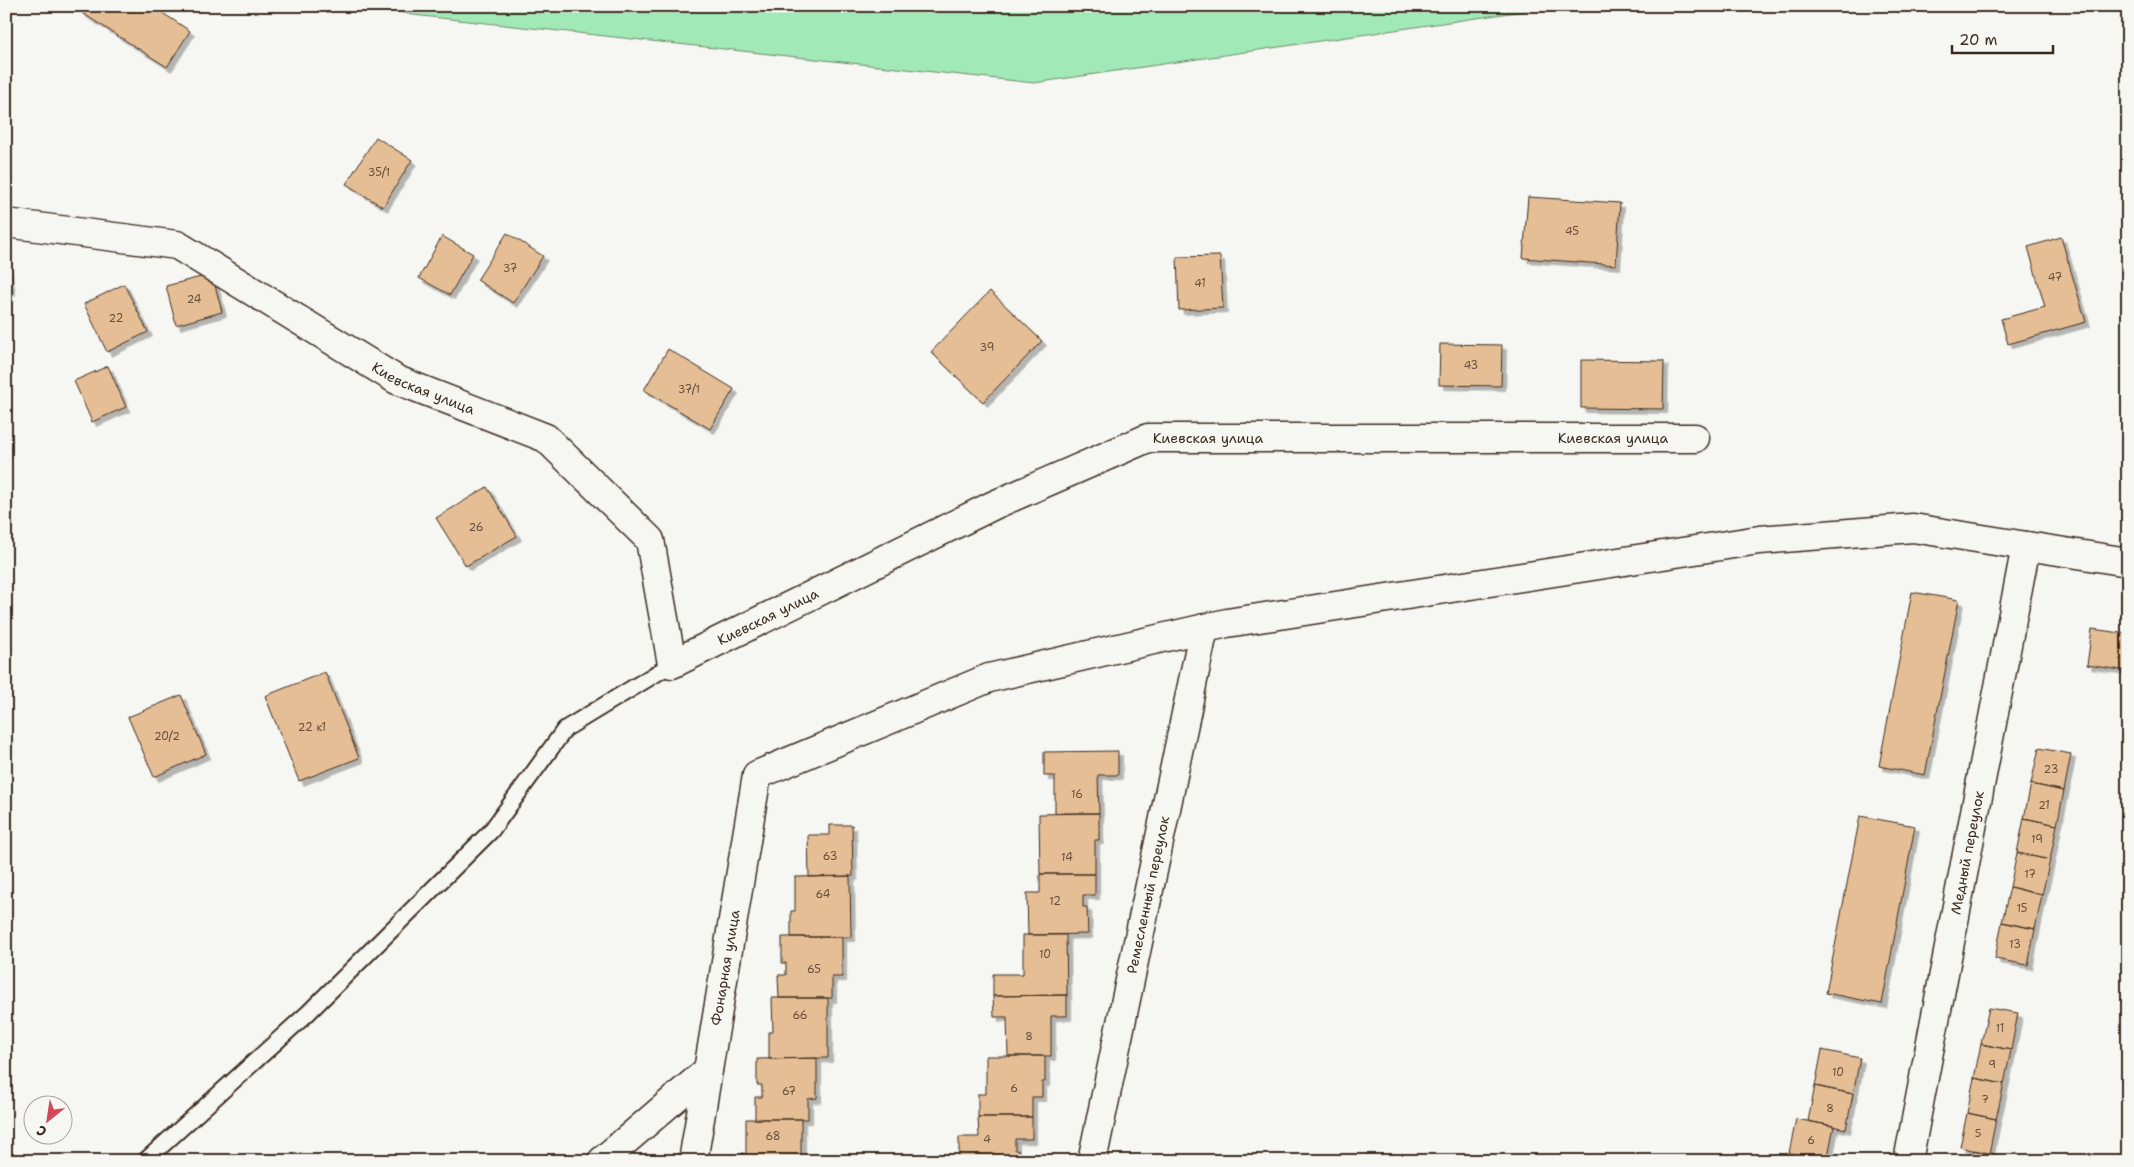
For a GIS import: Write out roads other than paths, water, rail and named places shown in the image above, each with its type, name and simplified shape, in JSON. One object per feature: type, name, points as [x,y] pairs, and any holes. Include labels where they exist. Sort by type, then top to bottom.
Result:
[{"type":"street","name":"Киевская улица","points":[[6,223],[177,245],[397,380],[546,438],[650,540],[672,664],[994,505],[1148,438],[1695,438]]},
{"type":"street","points":[[1204,628],[1759,540],[1913,528],[2128,562]]},
{"type":"street","name":"Медный переулок","points":[[1908,1161],[2026,546]]},
{"type":"street","name":"Фонарная улица","points":[[693,1161],[757,775],[989,678],[1204,628]]},
{"type":"street","name":"Ремесленный переулок","points":[[1092,1161],[1204,628]]},
{"type":"street","points":[[602,1161],[708,1070]]},
{"type":"lane","points":[[145,1161],[308,1013],[490,831],[565,729],[672,664]]}]
